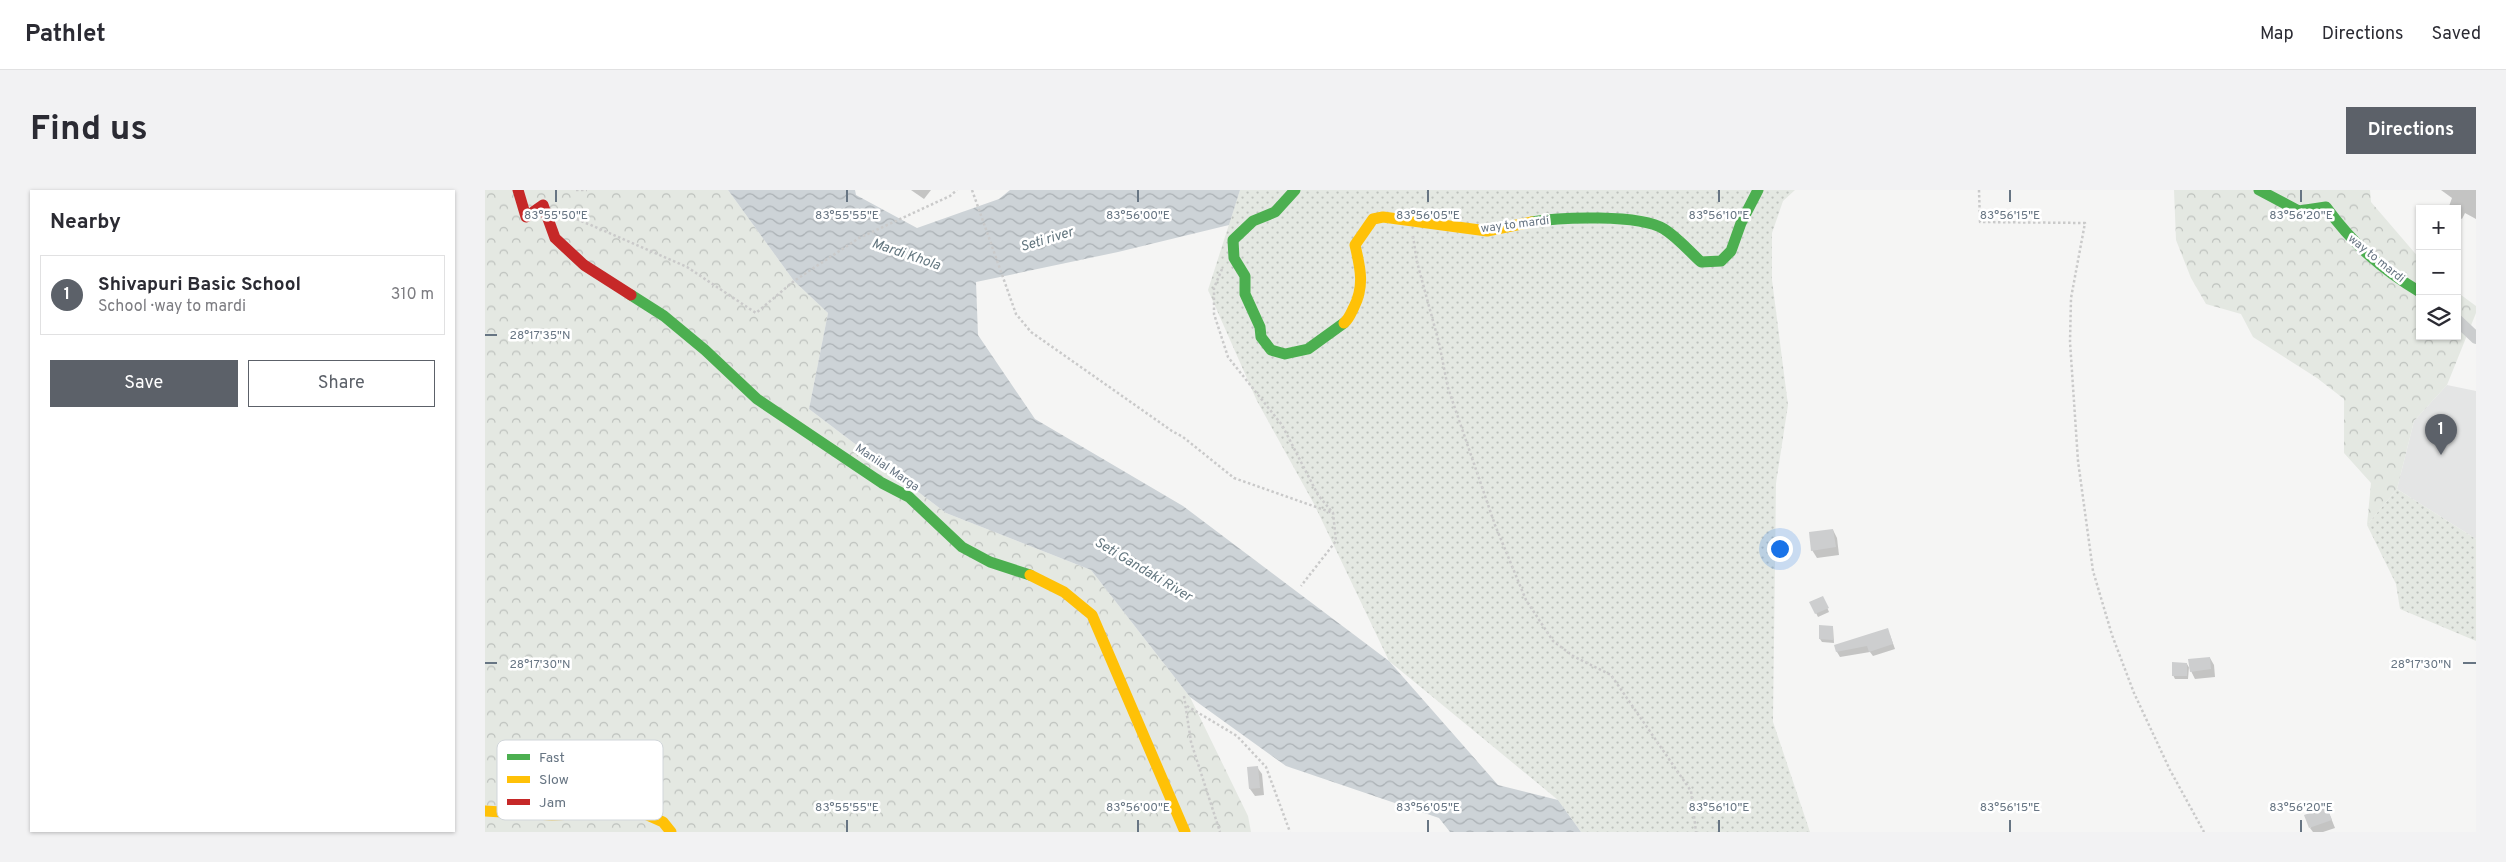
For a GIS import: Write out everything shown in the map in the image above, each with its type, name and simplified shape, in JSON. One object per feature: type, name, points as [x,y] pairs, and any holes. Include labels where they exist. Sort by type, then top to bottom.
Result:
[{"type":"street","points":[[518,190],[526,217],[543,204]]},
{"type":"street","name":"way to mardi","points":[[1295,190],[1275,212],[1253,221],[1233,240],[1234,258],[1245,276],[1245,294],[1261,336],[1271,350],[1285,354],[1308,349],[1348,320],[1359,296],[1362,279],[1355,245],[1367,225],[1373,219],[1383,217],[1487,231],[1538,221],[1582,218],[1649,222],[1665,229],[1701,262],[1721,261],[1731,251],[1741,223],[1758,190]]},
{"type":"street","name":"way to mardi","points":[[2259,190],[2276,197],[2299,211],[2326,207],[2348,237],[2391,275],[2416,290]]},
{"type":"street","name":"Manilal Marga","points":[[543,204],[555,238],[584,265],[665,316],[705,350],[757,399],[813,434],[882,483],[909,497],[962,547],[990,562],[1038,578],[1064,592],[1092,615],[1185,832]]},
{"type":"street","points":[[2461,324],[2476,338]]},
{"type":"street","points":[[658,820],[663,822],[671,832]]},
{"type":"path","points":[[576,190],[587,190]]},
{"type":"path","points":[[543,204],[687,268],[756,313],[794,281],[859,238],[950,196],[957,190]]},
{"type":"path","points":[[972,190],[1016,314],[1031,332],[1183,437],[1234,478],[1333,513]]},
{"type":"path","points":[[1979,190],[1980,222],[2085,223],[2071,298],[2070,342],[2078,461],[2093,571],[2112,635],[2134,693],[2170,770],[2204,832]]},
{"type":"path","points":[[1412,221],[1417,262],[1439,343],[1448,388],[1495,525],[1526,600],[1553,642],[1573,656],[1611,675],[1691,791],[1696,832]]},
{"type":"path","points":[[1223,265],[1214,288],[1214,314],[1228,357],[1282,425],[1318,494],[1333,513],[1336,541],[1301,586]]},
{"type":"path","points":[[1184,696],[1191,742],[1220,832]]},
{"type":"path","points":[[1187,706],[1237,736],[1266,767],[1290,832]]},
{"type":"shaded area","points":[[2447,385],[2476,391],[2476,539],[2397,489],[2414,421]]},
{"type":"green space","points":[[485,190],[728,190],[794,281],[828,313],[809,409],[946,513],[1091,570],[1190,697],[1248,816],[1251,832],[485,832]]},
{"type":"green space","points":[[1240,190],[1795,190],[1783,201],[1772,233],[1772,280],[1788,405],[1776,483],[1773,722],[1810,832],[1581,832],[1558,800],[1389,661],[1314,504],[1257,401],[1208,290]]},
{"type":"green space","points":[[2174,190],[2370,190],[2371,202],[2416,254],[2416,340],[2461,340],[2461,295],[2476,306],[2476,313],[2447,385],[2414,421],[2397,489],[2367,525],[2371,483],[2344,453],[2344,399],[2317,378],[2253,337],[2241,314],[2206,304],[2191,278],[2176,240]]},
{"type":"green space","points":[[2397,489],[2476,539],[2476,641],[2400,609],[2396,584],[2367,525]]},
{"type":"water","points":[[728,190],[855,190],[856,195],[917,228],[999,199],[1010,190],[1240,190],[1229,225],[1118,252],[976,282],[978,335],[1035,419],[1183,506],[1389,661],[1498,785],[1558,800],[1581,832],[1450,832],[1439,818],[1286,766],[1190,697],[1091,570],[946,513],[809,409],[828,313],[794,281]]},
{"type":"building","points":[[1833,529],[1836,547],[1811,551],[1809,532]]},
{"type":"building","points":[[1823,596],[1829,608],[1815,614],[1809,602]]},
{"type":"building","points":[[1819,625],[1833,626],[1833,640],[1819,639]]},
{"type":"building","points":[[1888,628],[1893,644],[1869,652],[1867,646],[1836,652],[1834,645]]},
{"type":"building","points":[[2210,657],[2211,669],[2190,672],[2188,659]]},
{"type":"building","points":[[2172,662],[2187,663],[2187,676],[2172,676]]},
{"type":"building","points":[[1258,766],[1260,788],[1249,789],[1247,767]]},
{"type":"building","points":[[2327,807],[2332,820],[2309,828],[2304,815]]},
{"type":"traffic: fast","points":[[1295,190],[1275,212],[1253,221],[1233,240],[1234,258],[1245,276],[1245,294],[1260,327],[1261,337],[1271,350],[1285,354],[1308,349],[1344,323]]},
{"type":"traffic: fast","points":[[1532,222],[1599,218],[1653,224],[1669,232],[1701,262],[1721,261],[1731,251],[1741,223],[1758,190]]},
{"type":"traffic: fast","points":[[2259,190],[2299,211],[2326,207],[2347,233],[2369,255],[2380,265],[2416,289]]},
{"type":"traffic: fast","points":[[631,295],[664,316],[705,350],[757,399],[882,483],[909,497],[962,547],[990,562],[1030,575]]},
{"type":"traffic: slow","points":[[1344,323],[1351,314],[1360,284],[1360,268],[1355,245],[1373,219],[1383,217],[1487,231],[1532,222]]},
{"type":"traffic: slow","points":[[1030,575],[1064,592],[1092,615],[1185,832]]},
{"type":"traffic: slow","points":[[485,811],[497,812]]},
{"type":"traffic: slow","points":[[658,820],[663,822],[671,832]]},
{"type":"traffic: jam","points":[[518,190],[526,217],[543,205],[555,238],[584,265],[631,295]]},
{"type":"place","name":"Shivapuri Basic School","points":[[2441,455]]},
{"type":"water label","name":"Seti river","points":[[1047,240]]},
{"type":"water label","name":"Mardi Khola","points":[[906,255]]},
{"type":"water label","name":"Seti Gandaki River","points":[[1143,570]]}]
